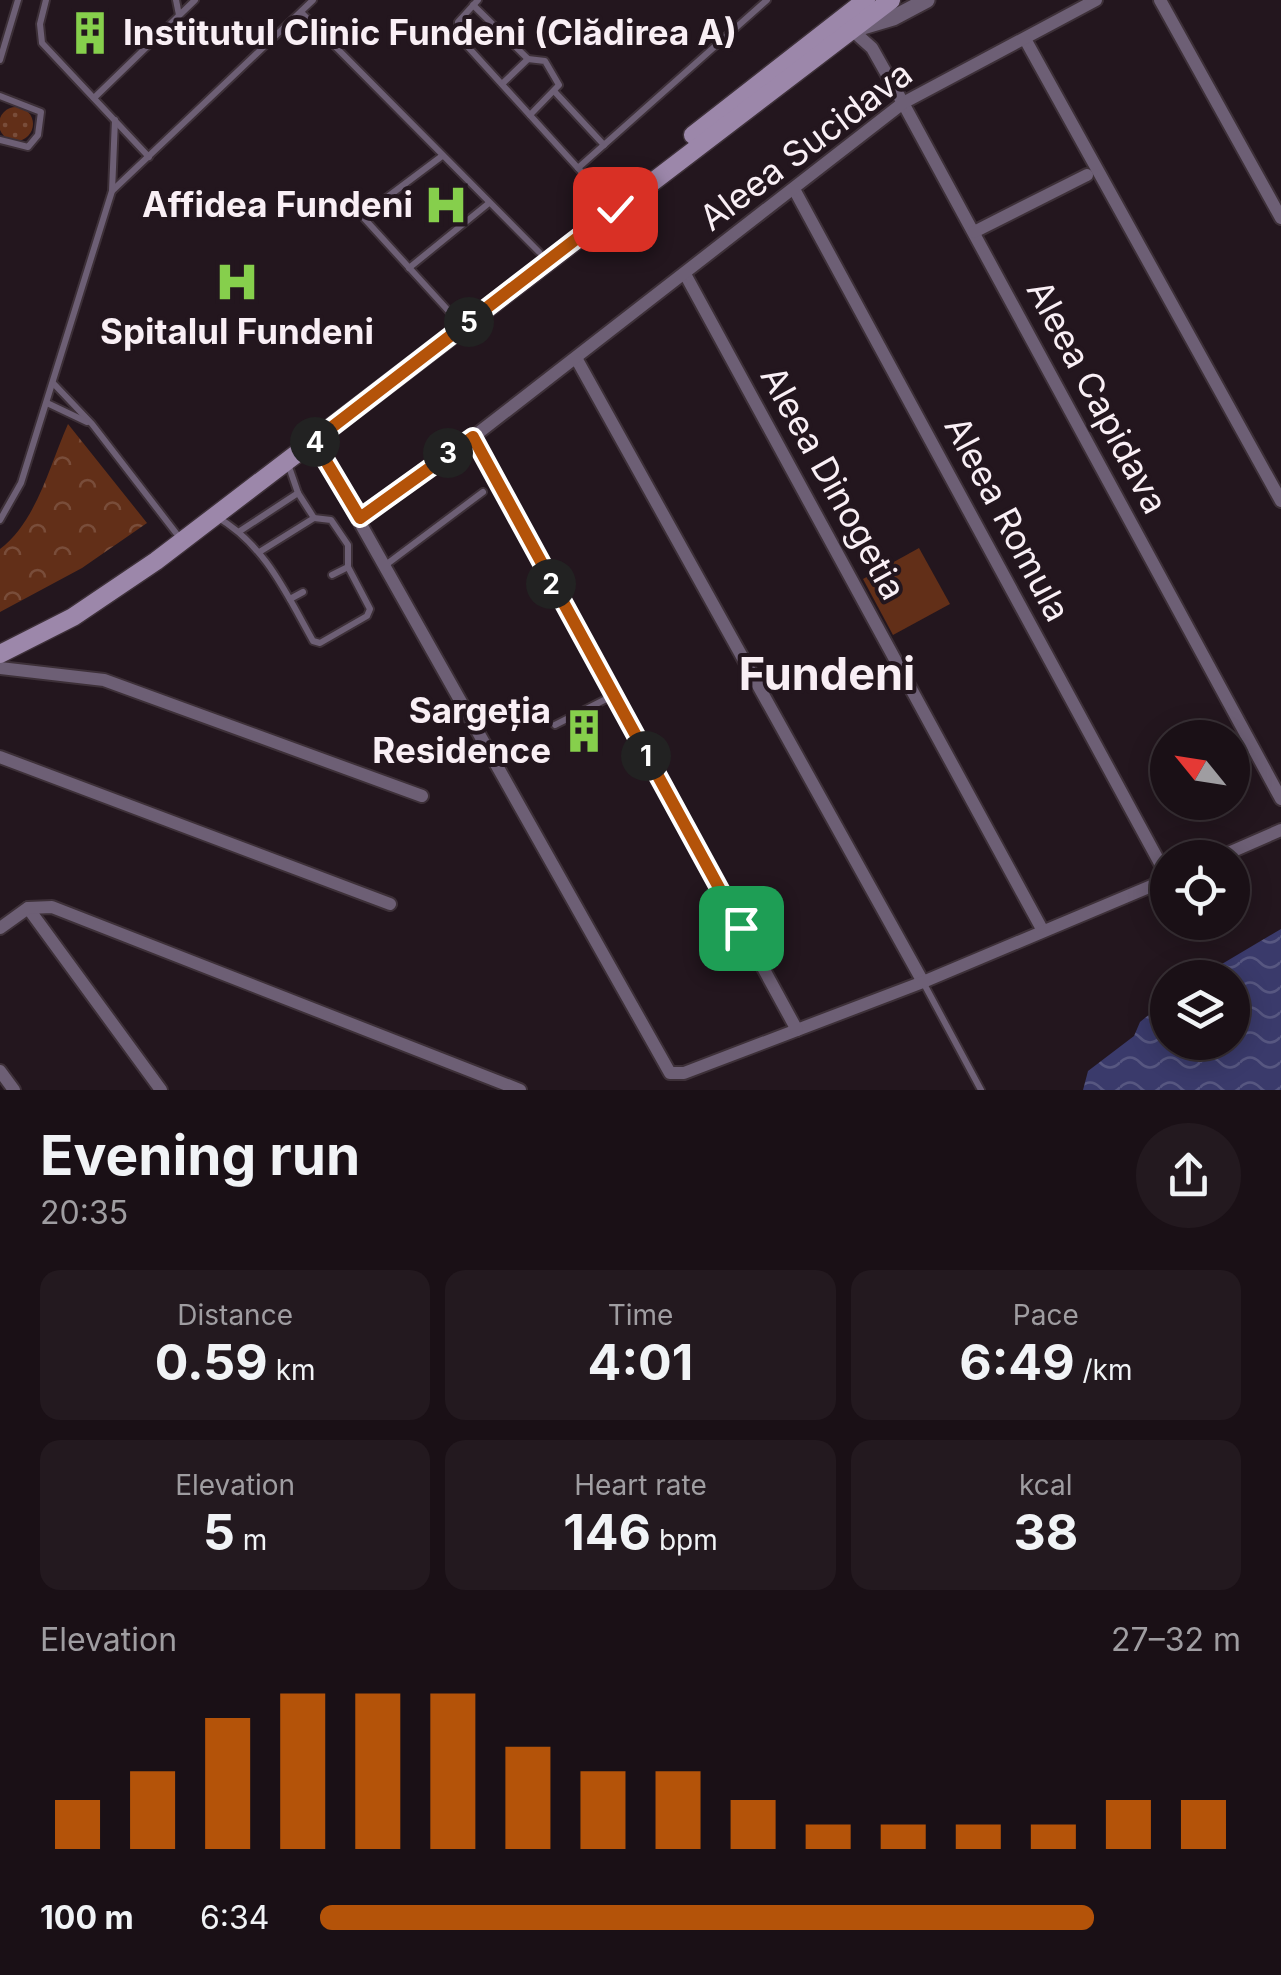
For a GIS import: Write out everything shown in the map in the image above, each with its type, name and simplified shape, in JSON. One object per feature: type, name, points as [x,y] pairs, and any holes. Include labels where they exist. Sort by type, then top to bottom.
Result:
[{"type":"main road","points":[[0,642],[95,591],[176,533],[539,252],[879,3]]},
{"type":"main road","points":[[0,654],[100,600],[216,516],[849,24]]},
{"type":"street","points":[[849,24],[858,0]]},
{"type":"street","points":[[849,24],[903,14],[927,0]]},
{"type":"street","name":"Aleea Sucidava","points":[[473,437],[904,103],[1096,0]]},
{"type":"street","points":[[1160,0],[1281,218]]},
{"type":"street","name":"Aleea Capidava","points":[[849,24],[872,48],[904,103],[1281,799]]},
{"type":"street","points":[[1024,38],[1281,501]]},
{"type":"street","points":[[974,232],[1087,175]]},
{"type":"street","name":"Aleea Romula","points":[[794,189],[1150,845]]},
{"type":"street","name":"Aleea Dinogetia","points":[[685,274],[1042,931]]},
{"type":"street","points":[[576,358],[923,982]]},
{"type":"street","points":[[473,437],[797,1030]]},
{"type":"street","points":[[314,441],[387,564],[666,1068],[684,1074],[923,982],[1150,886]]},
{"type":"street","points":[[0,668],[104,680],[422,796]]},
{"type":"street","points":[[0,757],[390,904]]},
{"type":"street","points":[[1250,844],[1281,830]]},
{"type":"street","points":[[0,928],[28,908],[52,907],[520,1090]]},
{"type":"street","points":[[28,908],[161,1090]]},
{"type":"street","points":[[0,1071],[14,1090]]},
{"type":"lane","points":[[0,60],[18,0]]},
{"type":"lane","points":[[46,0],[40,24],[42,43],[150,157]]},
{"type":"lane","points":[[176,0],[179,16]]},
{"type":"lane","points":[[94,98],[194,0]]},
{"type":"lane","points":[[112,190],[313,0]]},
{"type":"lane","points":[[578,168],[767,0]]},
{"type":"lane","points":[[528,59],[476,2],[458,22],[458,36],[608,200]]},
{"type":"lane","points":[[301,12],[539,252]]},
{"type":"lane","points":[[502,84],[528,59],[539,57],[557,75],[559,84],[530,114]]},
{"type":"lane","points":[[554,91],[604,145]]},
{"type":"lane","points":[[0,96],[41,112],[38,136],[28,148],[0,140]]},
{"type":"lane","points":[[0,520],[21,483],[112,190],[115,120]]},
{"type":"lane","points":[[442,156],[362,216],[455,318]]},
{"type":"lane","points":[[408,268],[490,203]]},
{"type":"lane","points":[[53,383],[92,424],[176,533]]},
{"type":"lane","points":[[47,403],[92,424]]},
{"type":"lane","points":[[360,518],[473,437]]},
{"type":"lane","points":[[287,462],[298,493],[314,518]]},
{"type":"lane","points":[[387,564],[483,492]]},
{"type":"lane","points":[[240,531],[298,493]]},
{"type":"lane","points":[[216,516],[261,551],[313,640],[320,643],[370,613],[348,566],[348,545],[326,517],[314,518],[261,551]]},
{"type":"lane","points":[[332,575],[348,566]]},
{"type":"lane","points":[[290,599],[303,592]]},
{"type":"lane","points":[[556,725],[612,696]]},
{"type":"lane","points":[[923,982],[981,1090]]},
{"type":"green space","points":[[16,107],[28,112],[33,124],[28,136],[16,141],[4,136],[-1,124],[4,112]]},
{"type":"green space","points":[[68,424],[147,523],[82,568],[0,612],[0,549],[33,508]]},
{"type":"green space","points":[[919,548],[950,604],[893,635],[863,579]]},
{"type":"water","points":[[1281,929],[1281,1090],[1083,1090],[1088,1071],[1134,1036],[1140,1022],[1150,1014],[1150,1060],[1250,1060],[1250,960],[1229,960]]},
{"type":"place","name":"Institutul Clinic Fundeni (Clădirea A)","points":[[90,33]]},
{"type":"place","name":"Affidea Fundeni","points":[[446,205]]},
{"type":"place","name":"Spitalul Fundeni","points":[[237,282]]},
{"type":"place","name":"Sargeția Residence","points":[[584,731]]},
{"type":"district","name":"Fundeni","points":[[827,674]]},
{"type":"route","points":[[615,209],[314,441],[360,518],[473,437],[741,928]]}]
